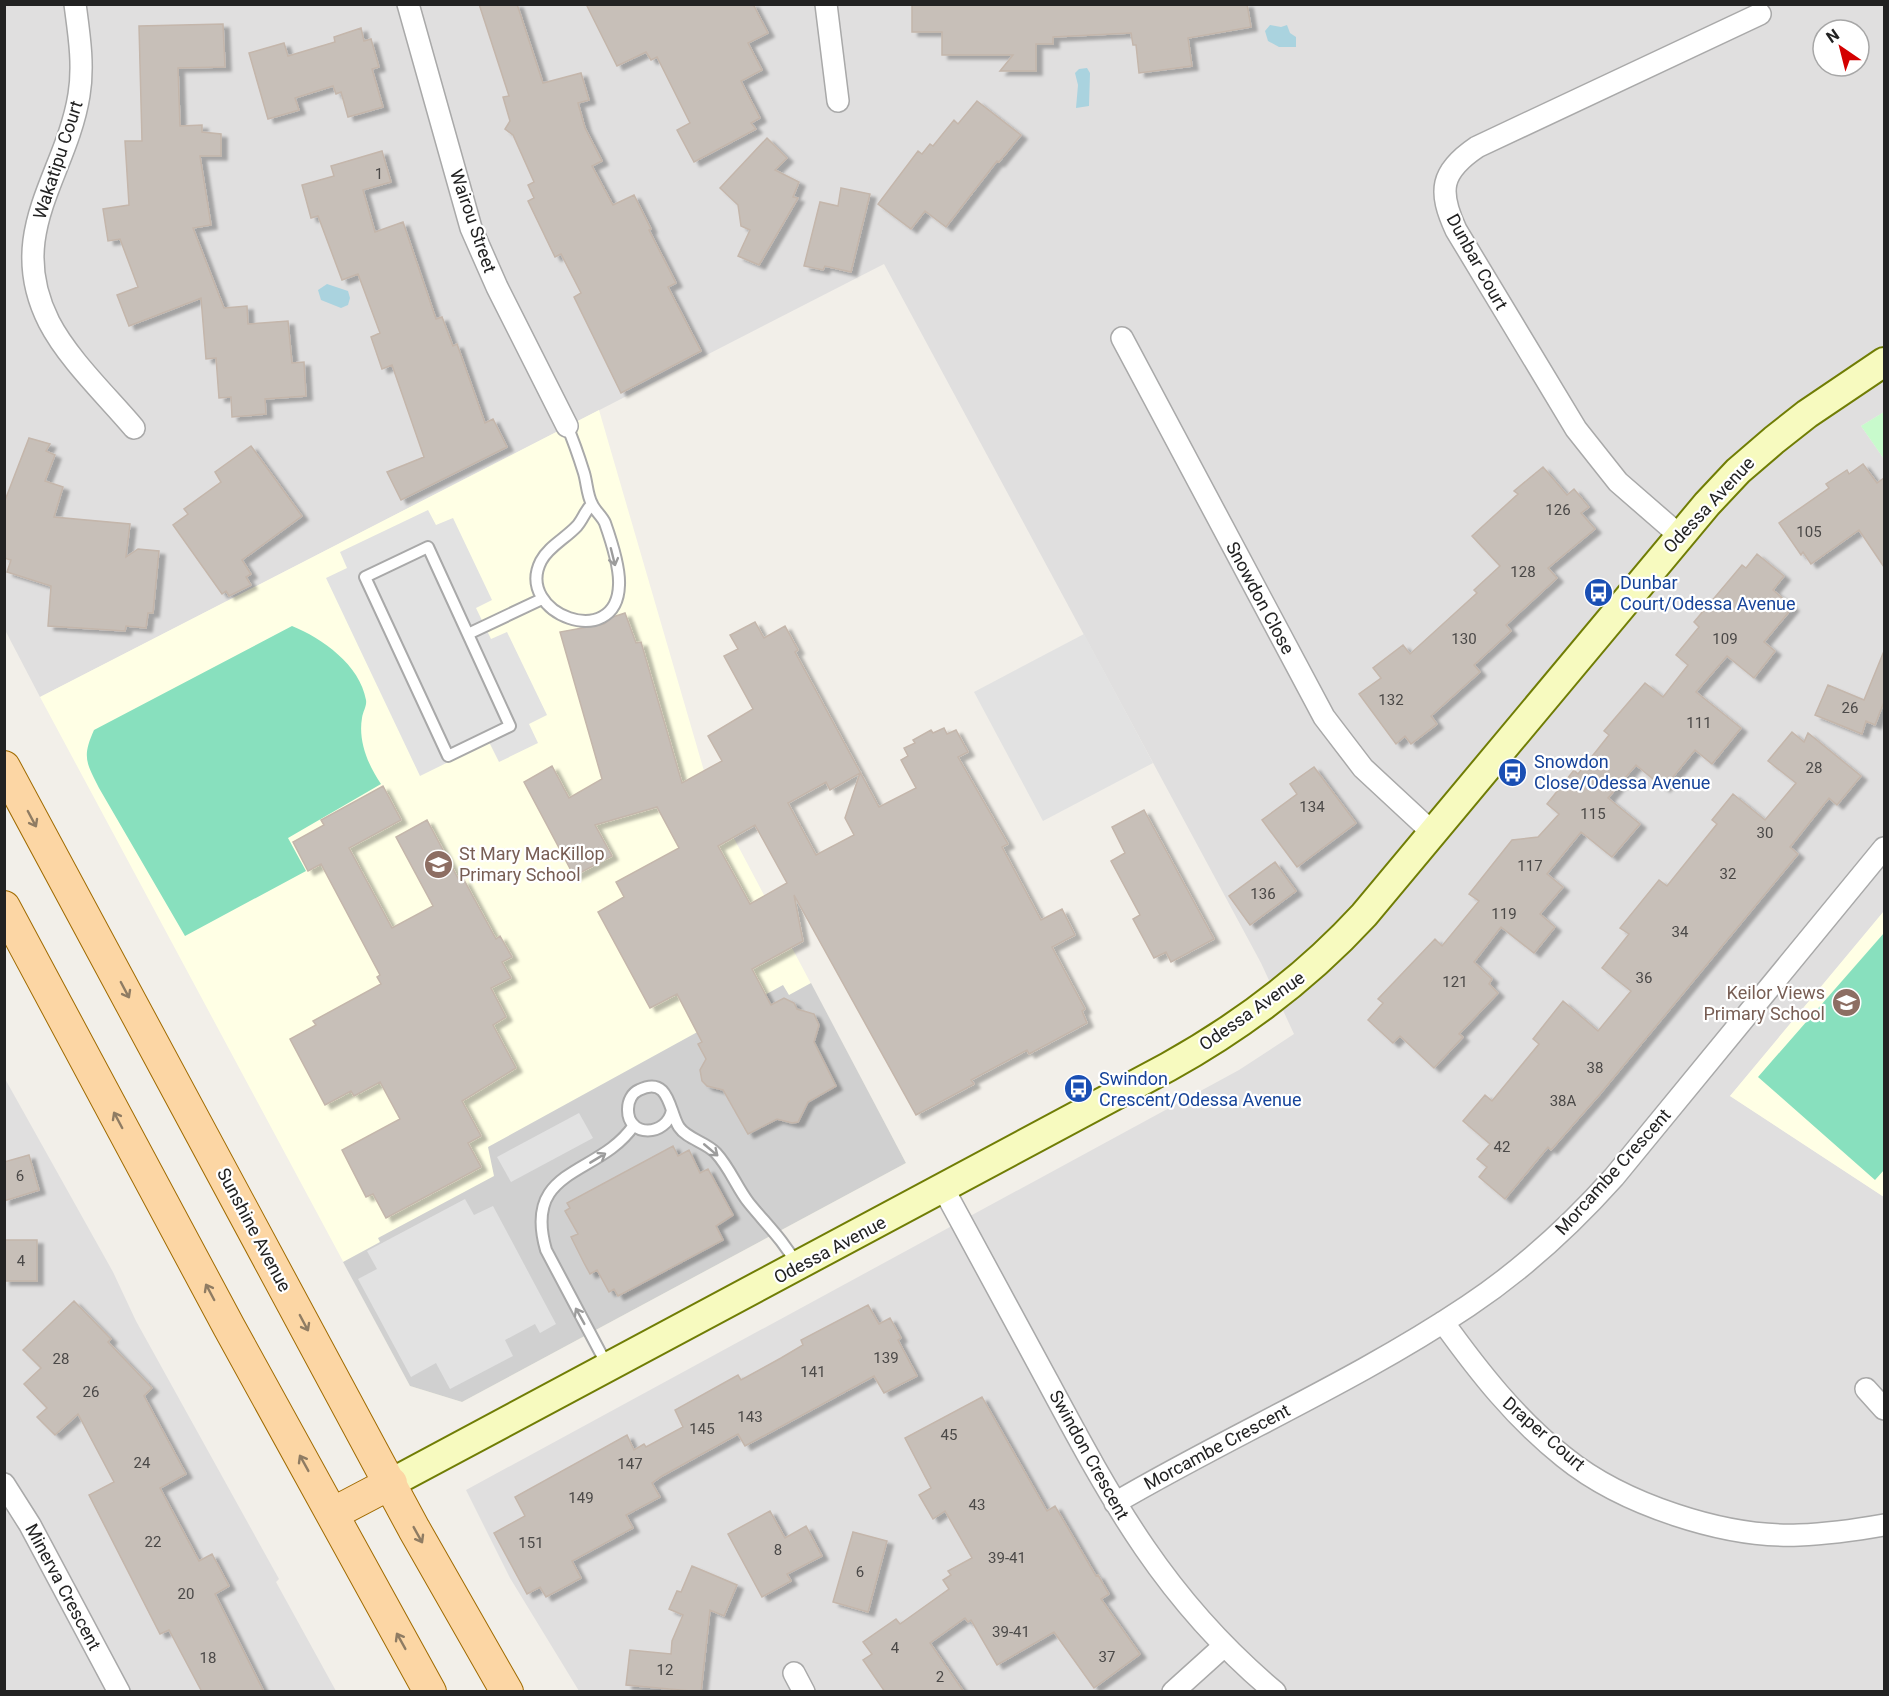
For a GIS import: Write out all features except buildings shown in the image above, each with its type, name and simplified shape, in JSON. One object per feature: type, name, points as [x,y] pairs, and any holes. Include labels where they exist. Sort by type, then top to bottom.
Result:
[{"type":"main road","name":"Sunshine Avenue","points":[[4,767],[391,1484],[507,1692]]},
{"type":"main road","points":[[4,908],[430,1692]]},
{"type":"main road","points":[[4,946],[64,1019]]},
{"type":"main road","points":[[332,1514],[391,1484]]},
{"type":"street","name":"Wakatipu Court","points":[[75,4],[80,54],[79,95],[68,134],[42,198],[33,257],[35,276],[38,294],[50,324],[68,350],[134,428]]},
{"type":"street","name":"Wairou Street","points":[[408,4],[471,228],[497,287],[567,426]]},
{"type":"street","points":[[826,4],[838,101]]},
{"type":"street","name":"Dunbar Court","points":[[1679,535],[1618,482],[1576,429],[1456,230],[1448,212],[1445,193],[1448,176],[1457,160],[1477,147],[1760,14]]},
{"type":"street","name":"Snowdon Close","points":[[1122,338],[1324,717],[1363,768],[1433,833]]},
{"type":"street","name":"Odessa Avenue","points":[[391,1484],[1174,1064],[1255,1014],[1287,990],[1338,943],[1433,833],[1679,535],[1738,471],[1774,440],[1884,362]]},
{"type":"street","name":"Morcambe Crescent","points":[[1115,1503],[1443,1322],[1528,1261],[1594,1199],[1884,848]]},
{"type":"street","name":"Swindon Crescent","points":[[944,1188],[1115,1503],[1158,1569],[1224,1646],[1275,1692]]},
{"type":"street","name":"Draper Court","points":[[1443,1322],[1493,1389],[1566,1459],[1602,1482],[1647,1503],[1698,1521],[1744,1531],[1796,1536],[1884,1525]]},
{"type":"street","points":[[1866,1389],[1884,1409]]},
{"type":"street","name":"Minerva Crescent","points":[[4,1484],[30,1526],[119,1692]]},
{"type":"street","points":[[1173,1692],[1224,1646]]},
{"type":"street","points":[[794,1673],[804,1692]]},
{"type":"lane","points":[[567,426],[591,504],[604,521],[620,583],[618,597],[611,609],[603,617],[581,622],[561,614],[542,599],[536,584],[541,561],[582,520],[591,504]]},
{"type":"lane","points":[[428,547],[468,634],[510,726],[448,756],[365,577],[428,547]]},
{"type":"lane","points":[[468,634],[542,599]]},
{"type":"lane","points":[[672,1110],[670,1118],[661,1128],[647,1131],[634,1125],[628,1113],[628,1105],[635,1092],[642,1089],[656,1088],[663,1092],[668,1097],[679,1128],[715,1151],[750,1204],[772,1226],[798,1267]]},
{"type":"lane","points":[[608,1367],[546,1250],[541,1233],[542,1209],[555,1184],[626,1138],[634,1125]]},
{"type":"shaded area","points":[[4,5],[1884,5],[1884,412],[1861,426],[1884,459],[1884,911],[1730,1096],[1884,1197],[1884,1691],[579,1691],[510,1578],[466,1490],[1239,1070],[1294,1034],[1261,963],[884,264],[40,697],[5,630]]},
{"type":"shaded area","name":"St Mary MacKillop Primary School","points":[[599,410],[711,795],[906,1163],[462,1402],[410,1386],[40,697]]},
{"type":"shaded area","points":[[428,510],[436,525],[453,518],[492,600],[476,608],[491,639],[507,632],[547,715],[529,724],[538,743],[499,762],[489,742],[420,776],[326,578],[347,568],[340,552]]},
{"type":"shaded area","points":[[1084,634],[1153,763],[1043,821],[974,692]]},
{"type":"shaded area","name":"Keilor Views Primary School","points":[[1884,911],[1884,1197],[1730,1096]]},
{"type":"shaded area","points":[[811,983],[906,1163],[462,1402],[410,1386],[343,1262],[380,1242],[378,1238],[494,1176],[488,1147],[783,985],[789,995]]},
{"type":"shaded area","points":[[4,1077],[113,1272],[136,1321],[279,1579],[276,1582],[336,1691],[5,1691]]},
{"type":"shaded area","points":[[579,1113],[593,1138],[511,1182],[497,1157]]},
{"type":"shaded area","points":[[465,1199],[474,1215],[493,1206],[556,1324],[540,1333],[535,1324],[505,1340],[513,1356],[450,1389],[436,1363],[411,1377],[358,1279],[377,1269],[367,1251]]},
{"type":"green space","points":[[1884,412],[1884,459],[1861,426]]},
{"type":"green space","points":[[292,626],[327,645],[348,664],[356,675],[366,700],[361,727],[363,744],[368,761],[381,784],[288,838],[306,871],[185,936],[99,788],[87,759],[90,739],[94,730]]},
{"type":"green space","name":"Keilor Views Primary School","points":[[1884,933],[1884,1170],[1875,1180],[1758,1077]]},
{"type":"water","points":[[1270,25],[1281,27],[1287,25],[1290,33],[1296,37],[1296,47],[1279,47],[1268,41],[1265,31]]},
{"type":"water","points":[[1087,68],[1090,73],[1089,106],[1076,108],[1078,85],[1075,73],[1079,69]]},
{"type":"water","points":[[327,284],[348,291],[350,298],[348,305],[341,308],[321,300],[318,290]]},
{"type":"place","name":"Dunbar Court/Odessa Avenue","points":[[1599,593]]},
{"type":"place","name":"Snowdon Close/Odessa Avenue","points":[[1513,772]]},
{"type":"place","name":"St Mary MacKillop Primary School","points":[[438,864]]},
{"type":"place","name":"Keilor Views Primary School","points":[[1846,1003]]},
{"type":"place","name":"Swindon Crescent/Odessa Avenue","points":[[1078,1089]]}]
